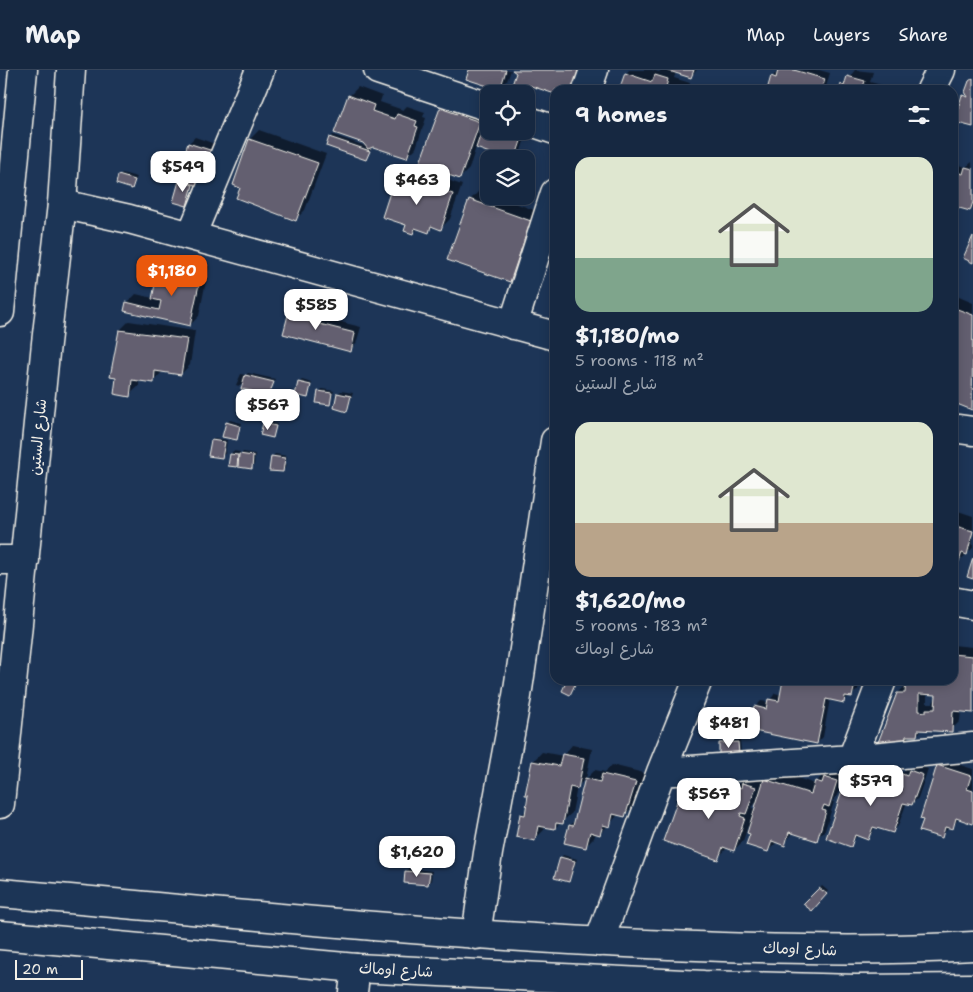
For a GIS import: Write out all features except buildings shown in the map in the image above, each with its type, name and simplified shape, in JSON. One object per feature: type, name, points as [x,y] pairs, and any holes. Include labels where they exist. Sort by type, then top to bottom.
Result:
[{"type":"main road","points":[[0,312],[23,70]]},
{"type":"main road","name":"شارع الستين","points":[[0,804],[13,560],[62,204],[71,70]]},
{"type":"main road","points":[[190,236],[260,70]]},
{"type":"main road","points":[[378,70],[480,104]]},
{"type":"main road","points":[[589,85],[594,70]]},
{"type":"main road","points":[[934,85],[941,70]]},
{"type":"main road","points":[[535,123],[550,128]]},
{"type":"main road","points":[[62,204],[190,236],[550,335]]},
{"type":"main road","points":[[512,325],[550,208]]},
{"type":"main road","points":[[958,429],[973,431]]},
{"type":"main road","points":[[476,935],[488,852],[517,696],[550,475]]},
{"type":"main road","points":[[958,602],[973,605]]},
{"type":"main road","points":[[599,942],[661,772],[696,685]]},
{"type":"main road","points":[[852,759],[880,685]]},
{"type":"main road","points":[[661,772],[852,759],[973,747]]},
{"type":"main road","points":[[0,893],[76,900],[73,943]]},
{"type":"main road","name":"شارع اوماك","points":[[76,900],[476,935],[599,942],[851,950],[973,946]]},
{"type":"main road","name":"شارع اوماك","points":[[0,935],[355,980],[704,988],[973,988]]},
{"type":"water","points":[[723,711],[733,714],[735,719],[731,726],[735,732],[732,739],[726,739],[722,736],[722,729],[717,716]]}]
